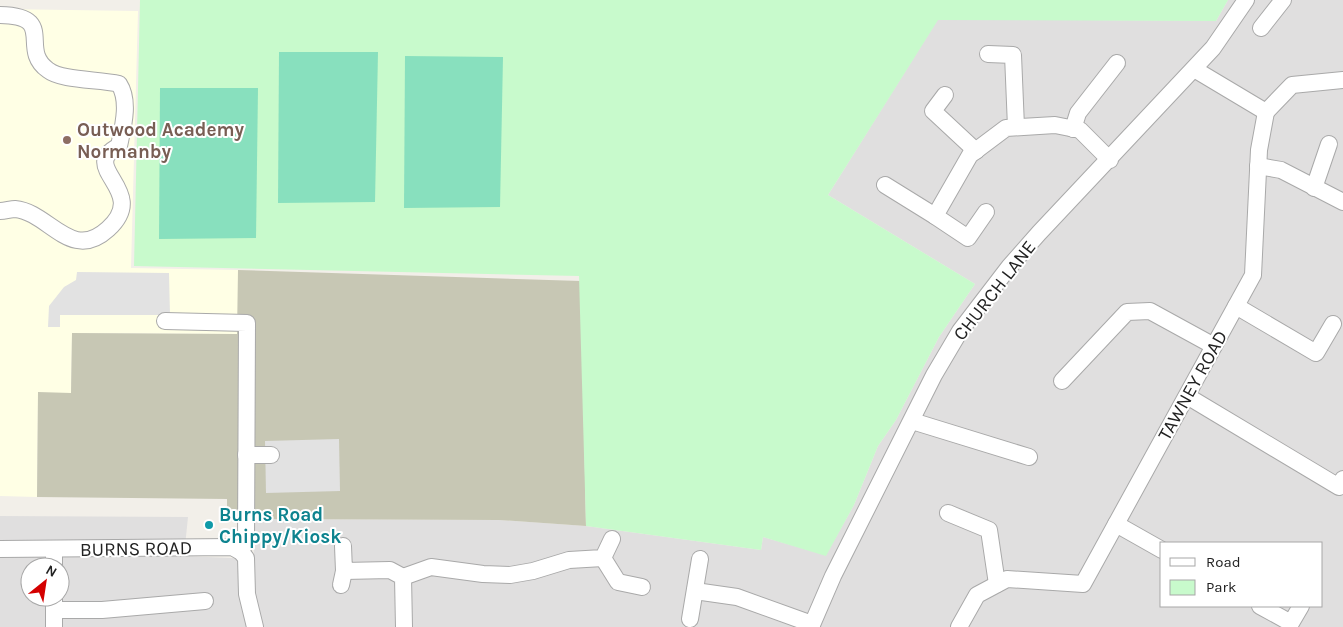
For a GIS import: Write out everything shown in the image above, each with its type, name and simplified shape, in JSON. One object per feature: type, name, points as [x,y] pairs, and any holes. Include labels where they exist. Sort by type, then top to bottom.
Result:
[{"type":"street","name":"CHURCH LANE","points":[[811,625],[833,576],[934,374],[960,331],[1015,260],[1213,48],[1246,0]]},
{"type":"street","points":[[1261,28],[1283,0]]},
{"type":"street","points":[[0,15],[23,17],[30,22],[34,28],[34,48],[38,59],[47,70],[61,77],[99,80],[119,84],[124,92],[124,126],[119,146],[109,151],[105,157],[105,165],[122,194],[121,211],[116,222],[102,234],[88,240],[74,239],[22,211],[15,209],[0,211]]},
{"type":"street","points":[[988,54],[1013,55],[1016,128]]},
{"type":"street","points":[[1073,129],[1078,113],[1117,63]]},
{"type":"street","points":[[1194,69],[1266,112],[1292,85],[1343,80]]},
{"type":"street","points":[[945,95],[933,111],[976,151]]},
{"type":"street","name":"TAWNEY ROAD","points":[[959,627],[977,595],[1007,579],[1083,584],[1253,275],[1258,166],[1266,112]]},
{"type":"street","points":[[935,216],[970,155],[1006,128],[1054,125],[1080,130],[1110,160]]},
{"type":"street","points":[[1314,188],[1329,144]]},
{"type":"street","points":[[1258,166],[1281,170],[1343,202]]},
{"type":"street","points":[[886,185],[968,238],[986,212]]},
{"type":"street","points":[[1236,306],[1316,353],[1333,324]]},
{"type":"street","points":[[1062,381],[1127,312],[1150,311],[1214,346]]},
{"type":"street","points":[[165,321],[247,324],[246,542],[241,552],[247,562],[247,594],[255,627]]},
{"type":"street","points":[[1187,396],[1338,488],[1343,479]]},
{"type":"street","points":[[912,421],[1029,456]]},
{"type":"street","points":[[246,455],[272,455]]},
{"type":"street","points":[[948,514],[989,530],[997,584]]},
{"type":"street","points":[[1116,524],[1160,549]]},
{"type":"street","points":[[603,558],[612,539]]},
{"type":"street","points":[[343,546],[342,578],[390,570],[403,577],[430,567],[510,576],[569,560],[603,558]]},
{"type":"street","name":"BURNS ROAD","points":[[0,549],[225,547],[241,552]]},
{"type":"street","points":[[54,548],[54,557]]},
{"type":"street","points":[[603,558],[618,582],[642,588]]},
{"type":"street","points":[[690,619],[700,559]]},
{"type":"street","points":[[403,577],[404,627]]},
{"type":"street","points":[[695,591],[737,597],[811,625]]},
{"type":"street","points":[[70,605],[102,610],[205,601]]},
{"type":"street","points":[[54,607],[54,627]]},
{"type":"street","points":[[1262,607],[1291,624],[1300,607]]},
{"type":"shaded area","points":[[1228,0],[1343,0],[1343,627],[0,627],[0,516],[188,517],[184,556],[254,559],[253,519],[499,520],[586,526],[761,550],[763,537],[826,555],[854,505],[878,446],[896,420],[939,337],[975,284],[828,195],[938,19],[1216,21]]},
{"type":"shaded area","name":"Outwood Academy Normanby","points":[[0,9],[138,11],[131,268],[238,270],[238,334],[72,333],[71,394],[38,393],[37,497],[0,496]]},
{"type":"shaded area","points":[[238,270],[581,281],[586,526],[499,520],[227,519],[227,499],[37,497],[38,392],[71,393],[72,333],[237,334]]},
{"type":"shaded area","points":[[77,272],[169,273],[170,315],[60,315],[60,327],[48,327],[49,306],[64,287],[76,280]]},
{"type":"shaded area","points":[[339,439],[340,491],[266,493],[265,441]]},
{"type":"green space","points":[[140,0],[1228,0],[1216,21],[938,20],[828,195],[975,284],[939,337],[896,420],[878,446],[854,505],[826,556],[763,537],[761,550],[586,526],[579,276],[134,266]]},
{"type":"green space","points":[[279,52],[378,52],[375,202],[278,203]]},
{"type":"green space","points":[[405,56],[503,57],[500,207],[404,208]]},
{"type":"green space","points":[[160,88],[258,88],[256,238],[159,239]]},
{"type":"place","name":"Outwood Academy Normanby","points":[[67,140]]},
{"type":"place","name":"Burns Road Chippy/Kiosk","points":[[209,525]]}]
